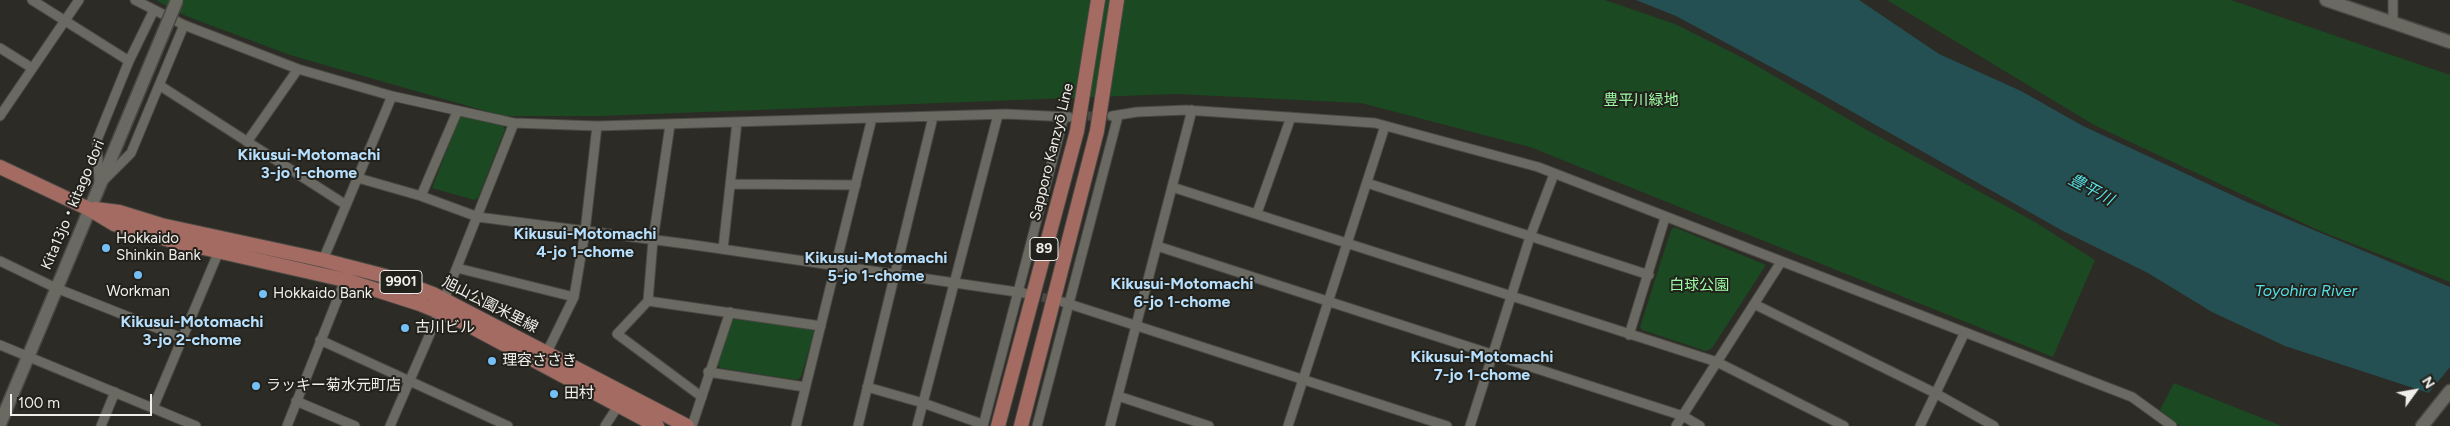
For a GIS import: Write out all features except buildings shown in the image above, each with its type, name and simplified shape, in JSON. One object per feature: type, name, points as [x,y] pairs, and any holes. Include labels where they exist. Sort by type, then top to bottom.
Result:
[{"type":"main road","name":"Sapporo Kanzyō Line","points":[[998,426],[1077,131],[1098,0]]},
{"type":"main road","name":"89","points":[[1022,426],[1097,131],[1117,0]]},
{"type":"main road","name":"旭山公園米里線","points":[[0,167],[89,209],[114,224],[219,251],[345,280],[441,306],[547,352],[687,426]]},
{"type":"main road","name":"旭山公園米里線","points":[[89,209],[119,212],[161,225],[323,260],[384,276],[656,426]]},
{"type":"street","points":[[32,0],[64,22],[129,61]]},
{"type":"street","points":[[0,116],[78,0]]},
{"type":"street","points":[[135,0],[184,25],[298,69],[392,96],[514,123],[598,126],[998,115],[1066,116],[1021,292],[983,425],[924,402],[867,387]]},
{"type":"street","name":"Kita13jo・kitago dori","points":[[0,424],[177,0]]},
{"type":"street","points":[[2326,0],[2450,42]]},
{"type":"street","points":[[2392,0],[2394,22]]},
{"type":"street","points":[[99,185],[97,140],[129,61],[154,10]]},
{"type":"street","points":[[99,185],[131,154],[184,25]]},
{"type":"street","points":[[0,48],[32,68]]},
{"type":"street","points":[[247,142],[298,69]]},
{"type":"street","points":[[159,85],[346,205]]},
{"type":"street","points":[[323,260],[392,96]]},
{"type":"street","points":[[1110,426],[1192,110]]},
{"type":"street","points":[[1037,426],[1066,303],[1115,116],[1136,112],[1192,110],[1375,123],[1538,167],[1665,218],[1965,332],[2132,398],[2167,425]]},
{"type":"street","points":[[421,196],[458,112]]},
{"type":"street","points":[[917,426],[998,115]]},
{"type":"street","points":[[1257,213],[1291,116]]},
{"type":"street","points":[[858,426],[933,117]]},
{"type":"street","points":[[796,426],[872,118]]},
{"type":"street","points":[[723,249],[737,122]]},
{"type":"street","points":[[390,426],[478,217],[514,123]]},
{"type":"street","points":[[670,125],[654,240],[648,301],[618,334],[702,397]]},
{"type":"street","points":[[547,352],[574,297],[586,232],[598,126]]},
{"type":"street","points":[[1288,426],[1385,126]]},
{"type":"street","points":[[1470,426],[1513,297],[1530,237],[1554,174]]},
{"type":"street","points":[[358,178],[421,196],[478,217],[723,249],[1021,292]]},
{"type":"street","points":[[1367,183],[1649,274]]},
{"type":"street","points":[[731,184],[856,185]]},
{"type":"street","points":[[1172,187],[1717,362],[1844,426]]},
{"type":"street","points":[[1629,335],[1665,218]]},
{"type":"street","points":[[1157,246],[1683,416],[1700,426]]},
{"type":"street","points":[[153,408],[219,251]]},
{"type":"street","points":[[0,261],[56,288],[182,338]]},
{"type":"street","points":[[1676,426],[1781,262]]},
{"type":"street","points":[[456,268],[574,297]]},
{"type":"street","points":[[287,426],[345,280]]},
{"type":"street","points":[[648,301],[821,326]]},
{"type":"street","points":[[1066,303],[1447,426]]},
{"type":"street","points":[[1754,304],[1935,392],[1994,426]]},
{"type":"street","points":[[692,426],[708,372],[730,312]]},
{"type":"street","points":[[1920,426],[1965,332]]},
{"type":"street","points":[[320,340],[507,426]]},
{"type":"street","points":[[0,345],[196,426]]},
{"type":"street","points":[[708,372],[805,387]]},
{"type":"street","points":[[2422,426],[2450,391]]},
{"type":"street","points":[[101,426],[115,392]]},
{"type":"street","points":[[1118,396],[1209,426]]},
{"type":"street","points":[[296,401],[355,426]]},
{"type":"street","points":[[604,426],[618,406]]},
{"type":"green space","name":"豊平川緑地","points":[[156,0],[1605,0],[1675,24],[1745,59],[1867,130],[2035,222],[2095,260],[2053,357],[1530,147],[1361,103],[1175,94],[600,116],[503,116],[290,55],[186,16]]},
{"type":"green space","points":[[1887,0],[2231,0],[2450,75],[2450,282],[2320,231],[2094,125]]},
{"type":"green space","points":[[461,115],[503,126],[505,129],[478,198],[474,200],[432,188]]},
{"type":"green space","name":"白球公園","points":[[1674,227],[1766,265],[1712,348],[1706,351],[1642,330],[1640,327],[1671,230]]},
{"type":"green space","points":[[734,318],[811,328],[814,332],[801,377],[797,380],[721,368],[718,365],[730,322]]},
{"type":"green space","points":[[2174,383],[2282,426],[2180,426],[2160,410]]},
{"type":"water","name":"Toyohira River","points":[[1636,0],[1859,0],[1939,54],[2021,91],[2083,126],[2249,203],[2450,287],[2450,400],[2285,346],[2212,312],[2148,273],[2063,231],[1812,89],[1676,16]]},
{"type":"pier","points":[[2450,367],[2450,402],[2427,395]]},
{"type":"tunnel","points":[[1074,116],[1112,116]]},
{"type":"tunnel","points":[[1029,294],[1058,301]]},
{"type":"place","name":"Hokkaido Shinkin Bank","points":[[106,248]]},
{"type":"place","name":"Workman","points":[[138,275]]},
{"type":"place","name":"Hokkaido Bank","points":[[263,294]]},
{"type":"place","name":"古川ビル","points":[[405,328]]},
{"type":"place","name":"理容ささき","points":[[492,361]]},
{"type":"place","name":"ラッキー菊水元町店","points":[[256,386]]},
{"type":"place","name":"田村","points":[[554,394]]},
{"type":"district","name":"Kikusui-Motomachi 3-jo 1-chome","points":[[309,164]]},
{"type":"district","name":"Kikusui-Motomachi 4-jo 1-chome","points":[[585,243]]},
{"type":"district","name":"Kikusui-Motomachi 5-jo 1-chome","points":[[876,267]]},
{"type":"district","name":"Kikusui-Motomachi 6-jo 1-chome","points":[[1182,293]]},
{"type":"district","name":"Kikusui-Motomachi 3-jo 2-chome","points":[[192,331]]},
{"type":"district","name":"Kikusui-Motomachi 7-jo 1-chome","points":[[1482,366]]},
{"type":"water label","name":"豊平川","points":[[2091,190]]}]
